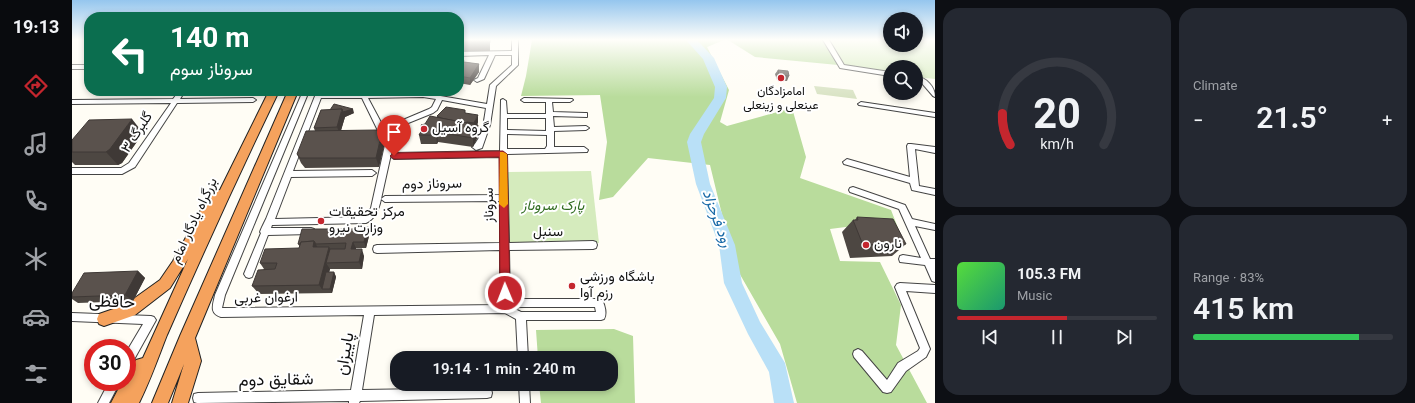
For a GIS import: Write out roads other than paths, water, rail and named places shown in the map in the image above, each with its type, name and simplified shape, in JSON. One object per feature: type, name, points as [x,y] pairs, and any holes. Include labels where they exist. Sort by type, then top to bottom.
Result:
[{"type":"highway","name":"بزرگراه یادگار امام","points":[[131,403],[148,367],[159,337],[234,172],[272,96]]},
{"type":"highway","points":[[160,403],[187,336],[291,96]]},
{"type":"highway","points":[[104,319],[130,310],[165,284],[178,265],[206,211],[234,172]]},
{"type":"highway","points":[[180,403],[193,361],[187,336]]},
{"type":"highway","points":[[118,403],[159,337]]},
{"type":"street","points":[[477,80],[481,79],[490,59]]},
{"type":"street","points":[[476,147],[479,146],[487,125],[493,85],[515,65],[514,59]]},
{"type":"street","points":[[837,59],[842,67],[883,73]]},
{"type":"street","points":[[72,67],[84,67]]},
{"type":"street","points":[[923,83],[935,95]]},
{"type":"street","name":"گلبرگ ۳","points":[[72,171],[128,169],[132,166],[178,96]]},
{"type":"street","name":"ارغوان غربی","points":[[304,96],[220,295],[217,310],[221,314],[505,309],[519,303],[599,303],[601,316],[521,316],[505,309]]},
{"type":"street","points":[[249,274],[264,232],[318,96]]},
{"type":"street","points":[[268,222],[366,220],[375,209],[389,145],[382,131],[371,96]]},
{"type":"street","points":[[429,96],[490,108]]},
{"type":"street","points":[[382,131],[431,111],[435,108],[440,98]]},
{"type":"street","points":[[72,102],[253,100]]},
{"type":"street","name":"سروناز","points":[[503,100],[505,309]]},
{"type":"street","points":[[524,100],[570,100]]},
{"type":"street","points":[[548,150],[551,146],[549,131],[550,100]]},
{"type":"street","points":[[862,104],[935,115]]},
{"type":"street","points":[[503,116],[585,115]]},
{"type":"street","points":[[503,132],[549,131],[586,128]]},
{"type":"street","points":[[935,150],[910,146],[915,188],[935,192]]},
{"type":"street","points":[[394,156],[584,150]]},
{"type":"street","points":[[848,162],[914,181]]},
{"type":"street","points":[[287,174],[372,173]]},
{"type":"street","points":[[853,190],[902,207],[931,263],[935,278]]},
{"type":"street","name":"سروناز دوم","points":[[385,199],[504,198]]},
{"type":"street","points":[[910,222],[935,227]]},
{"type":"street","points":[[349,230],[372,230]]},
{"type":"street","points":[[264,232],[318,231]]},
{"type":"street","name":"سنبل","points":[[377,249],[593,245]]},
{"type":"street","points":[[903,259],[931,263]]},
{"type":"street","points":[[858,354],[887,388],[902,367],[922,354],[925,349],[900,287],[935,289]]},
{"type":"street","name":"پاییزان","points":[[354,399],[370,311]]},
{"type":"street","points":[[521,316],[523,351]]},
{"type":"street","name":"حافظی","points":[[72,317],[151,320],[136,346]]},
{"type":"street","points":[[103,403],[110,391]]},
{"type":"street","points":[[524,391],[525,403]]},
{"type":"street","name":"شقایق دوم","points":[[198,398],[354,399],[487,393]]},
{"type":"waterway","name":"رود فرحزاد","points":[[708,59],[721,87],[720,98],[697,134],[694,142],[703,184],[727,245],[733,283],[754,328],[778,370],[784,403]]},
{"type":"place","name":"امامزادگان عینعلی و زینعلی","points":[[781,78]]},
{"type":"place","name":"گروه آسیل","points":[[424,129]]},
{"type":"place","name":"مرکز تحقیقات وزارت نیرو","points":[[321,221]]},
{"type":"place","name":"نارون","points":[[866,245]]},
{"type":"place","name":"باشگاه ورزشی رزم آوا","points":[[572,286]]},
{"type":"park label","name":"پارک سروناز","points":[[553,207]]}]
